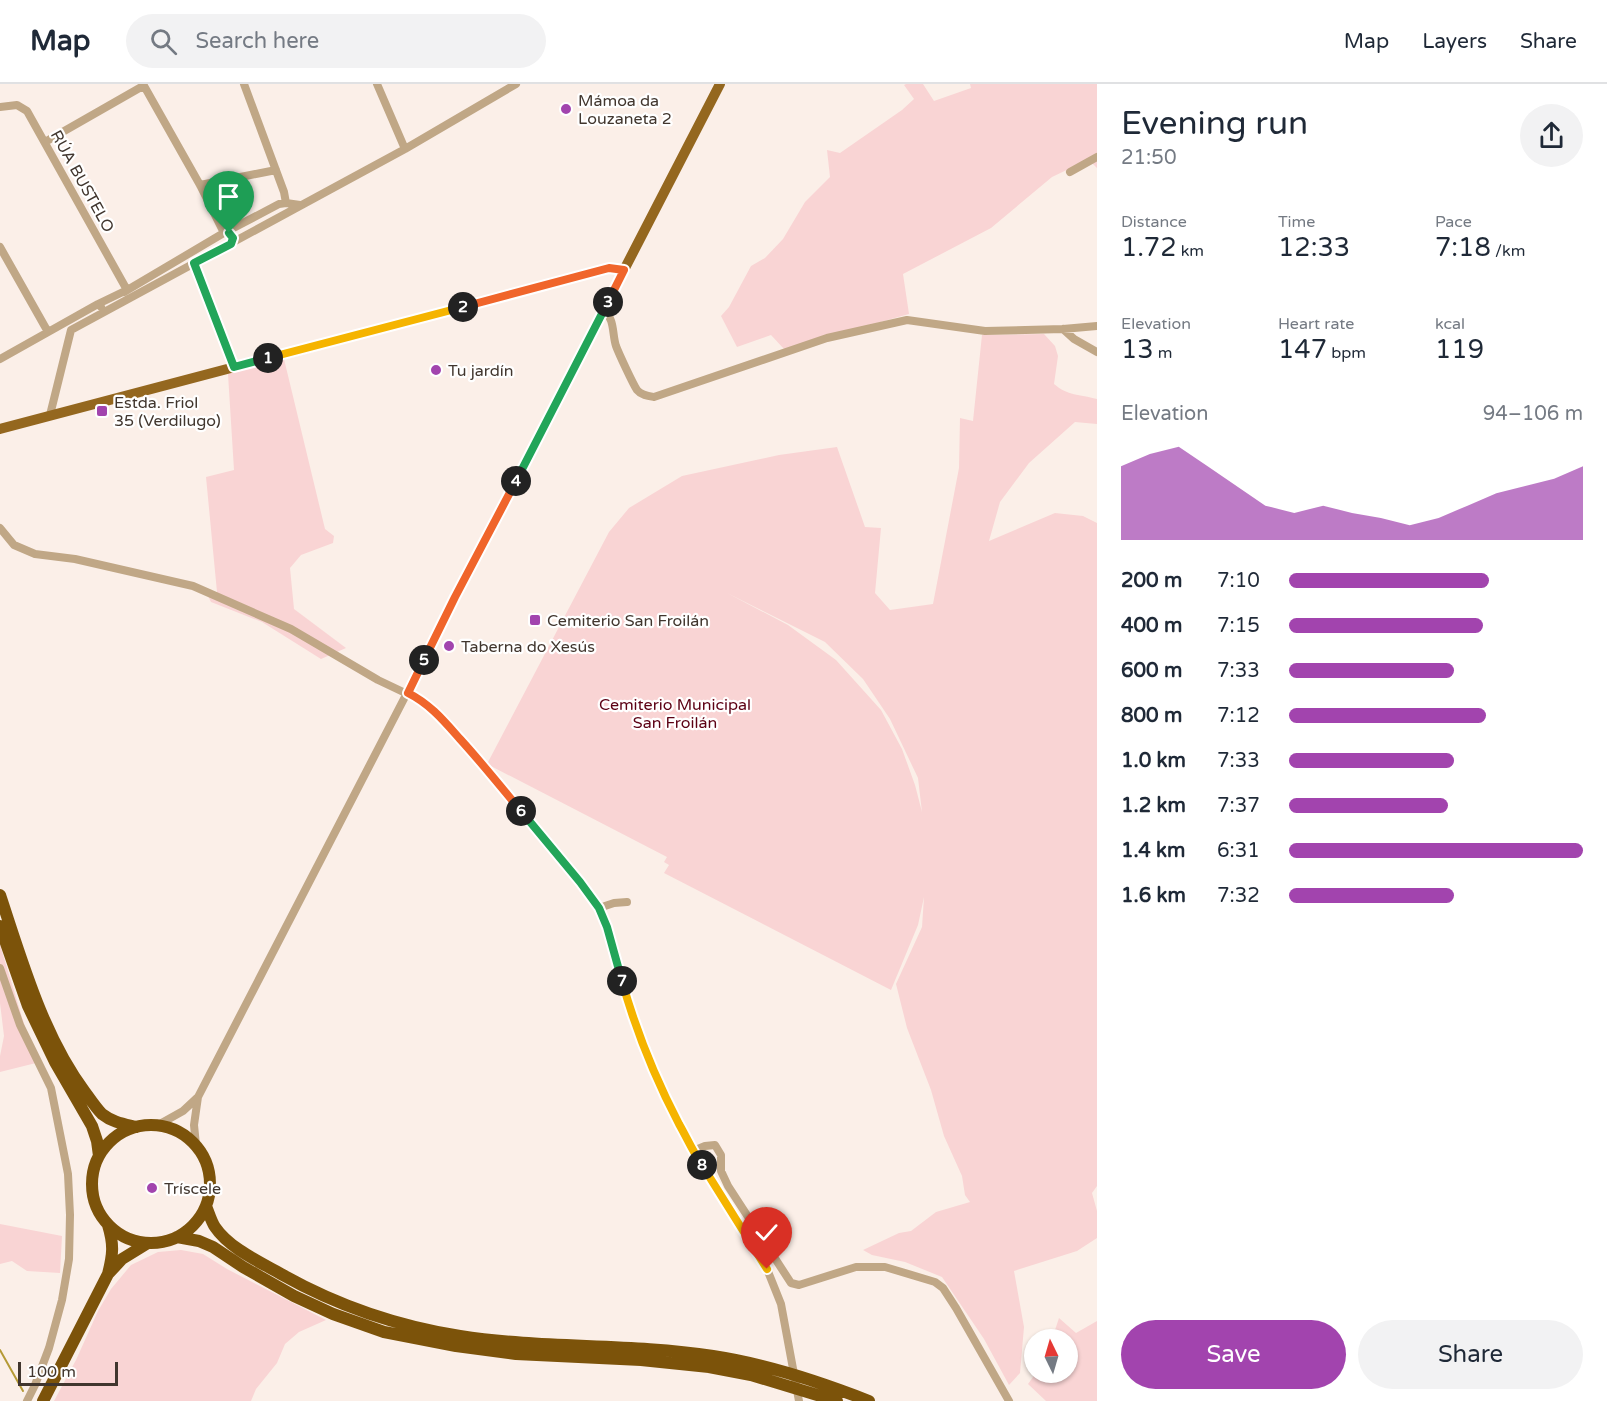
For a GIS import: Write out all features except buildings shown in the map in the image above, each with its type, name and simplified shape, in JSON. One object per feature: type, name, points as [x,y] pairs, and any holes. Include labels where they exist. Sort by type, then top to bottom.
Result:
[{"type":"highway","points":[[0,895],[33,992],[61,1054],[77,1082],[102,1114],[119,1123],[136,1127]]},
{"type":"highway","points":[[0,926],[28,1006],[55,1062],[92,1126],[99,1156]]},
{"type":"highway","points":[[43,1401],[108,1274],[113,1254],[108,1225],[98,1210],[92,1192],[93,1173],[99,1156],[108,1143],[121,1133],[136,1127],[158,1125],[179,1132],[196,1145],[204,1158],[209,1174],[210,1190],[206,1206],[199,1219],[189,1229],[163,1242],[148,1243],[133,1240],[108,1225]]},
{"type":"highway","points":[[206,1206],[215,1227],[223,1236],[255,1260],[302,1286],[356,1309],[382,1317],[460,1336],[518,1342],[651,1348],[714,1356],[789,1373],[826,1384],[869,1401]]},
{"type":"highway","points":[[177,1237],[199,1241],[213,1247],[294,1296],[333,1314],[384,1332],[456,1347],[516,1354],[641,1360],[709,1367],[751,1376],[837,1401]]},
{"type":"highway","points":[[108,1274],[122,1259],[148,1243]]},
{"type":"main road","points":[[0,429],[609,268],[624,270],[720,84]]},
{"type":"street","points":[[244,84],[284,192],[285,214]]},
{"type":"street","points":[[377,84],[405,149]]},
{"type":"street","points":[[50,415],[71,330],[405,149],[516,84]]},
{"type":"street","points":[[45,142],[143,85],[200,185],[224,234]]},
{"type":"street","name":"RÚA BUSTELO","points":[[0,107],[17,105],[27,111],[127,290]]},
{"type":"street","points":[[1070,172],[1097,157]]},
{"type":"street","points":[[200,185],[276,170]]},
{"type":"street","points":[[107,310],[109,302],[127,290],[224,234],[285,204],[301,205]]},
{"type":"street","points":[[224,234],[220,242],[223,245],[229,245]]},
{"type":"street","points":[[0,247],[48,332]]},
{"type":"street","points":[[194,263],[234,367]]},
{"type":"street","points":[[158,1125],[183,1111],[198,1096],[408,693],[455,597],[624,270]]},
{"type":"street","points":[[0,359],[127,290]]},
{"type":"street","points":[[98,304],[107,310]]},
{"type":"street","points":[[604,311],[611,319],[616,346],[637,390],[654,398],[827,338],[907,320],[985,331],[1097,326]]},
{"type":"street","points":[[1063,329],[1074,339],[1097,352]]},
{"type":"street","points":[[0,528],[14,545],[34,554],[75,559],[194,586],[291,629],[378,680],[408,693],[436,712],[477,758],[599,908],[607,927],[636,1029],[648,1060],[693,1151],[767,1269],[781,1304],[799,1401]]},
{"type":"street","points":[[599,908],[627,902]]},
{"type":"street","points":[[0,968],[20,1024],[51,1088],[68,1174],[69,1259],[63,1300],[49,1348],[27,1401]]},
{"type":"street","points":[[196,1145],[194,1125],[198,1096]]},
{"type":"street","points":[[693,1151],[715,1145],[721,1155],[721,1171],[728,1186],[790,1283],[799,1285],[856,1267],[885,1267],[935,1282],[943,1288],[1009,1401]]},
{"type":"green space","points":[[923,84],[934,101],[971,88],[970,84],[1097,84],[1097,168],[1092,163],[1075,166],[1052,177],[991,228],[903,274],[909,314],[784,349],[771,335],[737,347],[721,316],[729,307],[751,266],[765,258],[783,239],[805,202],[830,177],[827,150],[840,153],[902,110],[914,99],[904,85]]},
{"type":"green space","name":"Cemiterio Municipal San Froilán","points":[[1044,334],[1055,346],[1058,356],[1054,384],[1069,393],[1097,399],[1097,424],[1075,422],[1029,463],[1000,502],[989,541],[1055,513],[1083,516],[1097,523],[1097,1186],[1092,1193],[1097,1211],[1097,1238],[1077,1251],[1014,1271],[1024,1327],[1020,1373],[1009,1385],[984,1339],[942,1277],[905,1262],[872,1255],[863,1250],[899,1233],[911,1231],[936,1212],[970,1202],[965,1195],[962,1176],[944,1136],[931,1090],[907,1028],[896,984],[922,927],[924,897],[918,925],[891,990],[664,873],[669,865],[664,862],[667,857],[487,764],[609,532],[629,508],[682,476],[779,455],[837,447],[865,527],[881,528],[875,593],[890,610],[933,604],[959,468],[960,418],[973,421],[982,335]],"holes":[[[727,593],[825,642],[863,679],[890,719],[918,778],[922,812],[902,749],[881,710],[836,660],[788,625]]]},
{"type":"green space","points":[[284,359],[325,529],[334,536],[333,543],[301,555],[290,568],[294,609],[346,648],[321,659],[262,622],[211,602],[206,592],[217,592],[206,477],[234,470],[228,374]]},
{"type":"green space","points":[[0,945],[36,1063],[0,1072],[4,1036],[0,1003]]},
{"type":"green space","points":[[0,1224],[62,1236],[60,1273],[27,1271],[12,1261],[0,1264]]},
{"type":"green space","points":[[181,1250],[203,1254],[227,1269],[326,1320],[299,1332],[285,1344],[277,1363],[256,1389],[251,1401],[54,1401],[98,1311],[111,1289],[131,1265],[158,1252]]},
{"type":"green space","points":[[1059,1318],[1071,1329],[1055,1329]]},
{"type":"green space","points":[[1097,1321],[1097,1401],[1046,1401],[1028,1384],[1078,1383],[1078,1332]]},
{"type":"waterway","points":[[0,1350],[23,1391]]},
{"type":"place","name":"Mámoa da Louzaneta 2","points":[[566,109]]},
{"type":"place","name":"Tu jardín","points":[[436,370]]},
{"type":"place","name":"Estda. Friol 35 (Verdilugo)","points":[[102,411]]},
{"type":"place","name":"Cemiterio San Froilán","points":[[535,620]]},
{"type":"place","name":"Taberna do Xesús","points":[[449,646]]},
{"type":"place","name":"Tríscele","points":[[152,1188]]},
{"type":"route","points":[[229,233],[233,238],[231,244],[194,263],[234,367],[609,268],[624,270],[408,693],[436,712],[580,882],[599,908],[607,927],[636,1029],[648,1060],[693,1151],[767,1269]]}]
